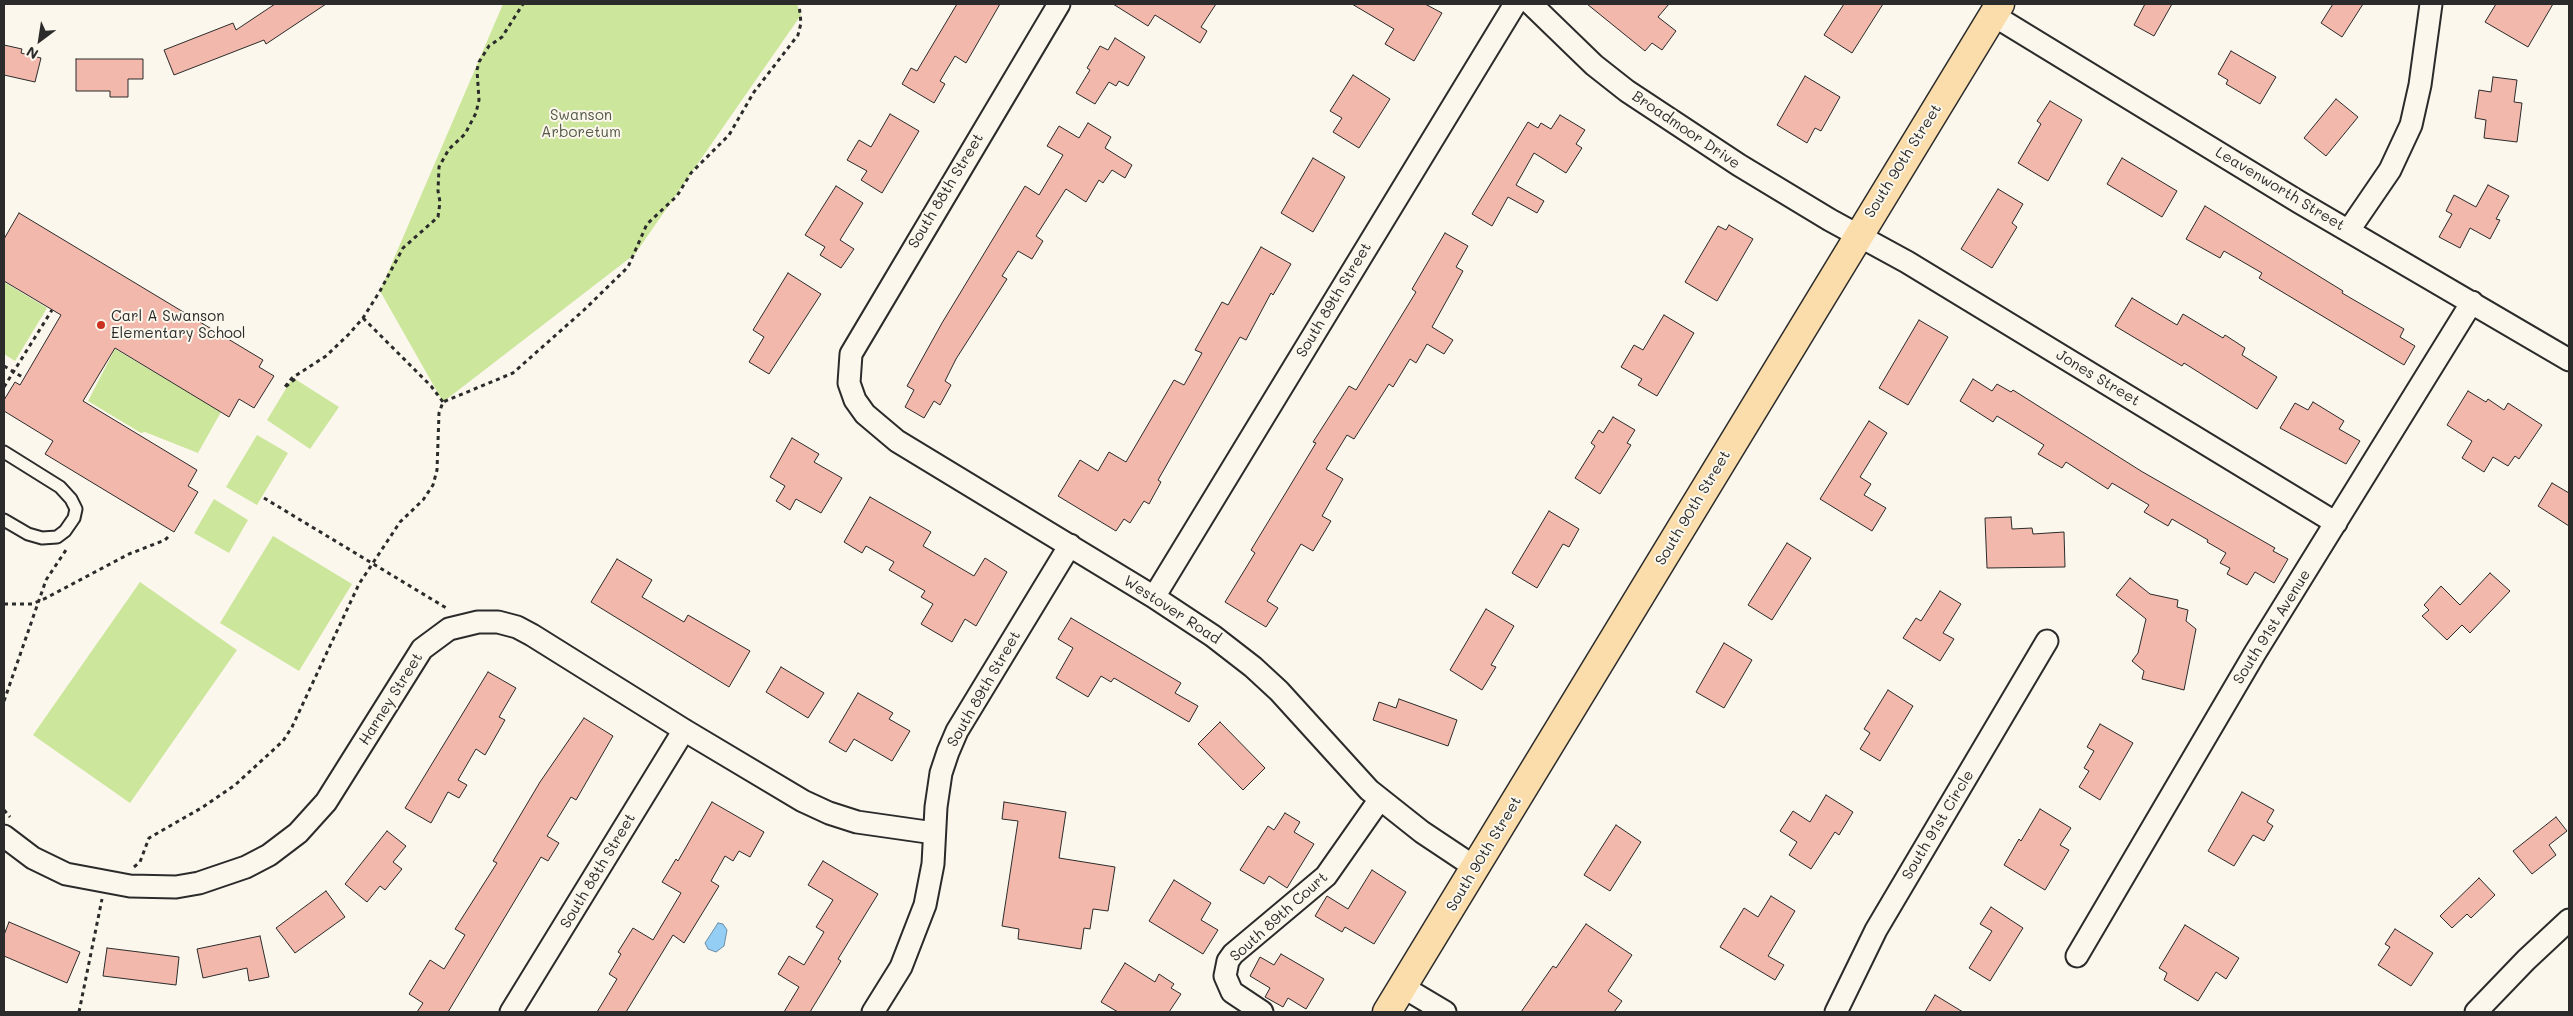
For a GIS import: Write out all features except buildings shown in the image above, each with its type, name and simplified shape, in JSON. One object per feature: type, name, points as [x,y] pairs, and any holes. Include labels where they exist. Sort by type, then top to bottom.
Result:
[{"type":"main road","name":"South 90th Street","points":[[1387,1012],[1997,9]]},
{"type":"street","name":"South 88th Street","points":[[849,383],[851,354],[866,325],[1059,4]]},
{"type":"street","name":"South 89th Street","points":[[1154,597],[1515,4]]},
{"type":"street","name":"Broadmoor Drive","points":[[1531,4],[1594,65],[1628,91],[1739,165],[1858,235]]},
{"type":"street","points":[[2349,230],[2390,170],[2411,125],[2420,85],[2431,4]]},
{"type":"street","name":"Leavenworth Street","points":[[1997,9],[2349,230],[2569,360]]},
{"type":"street","name":"Jones Street","points":[[1858,235],[1907,262],[2336,523]]},
{"type":"street","name":"South 91st Avenue","points":[[2076,956],[2219,714],[2472,302]]},
{"type":"street","name":"Westover Road","points":[[849,383],[855,400],[865,414],[897,442],[1154,597],[1253,667],[1279,691],[1341,762],[1386,804],[1476,868]]},
{"type":"street","name":"South 89th Street","points":[[873,1012],[901,967],[925,905],[933,864],[934,833],[941,773],[957,731],[1070,545]]},
{"type":"street","name":"Harney Street","points":[[4,836],[33,858],[66,874],[130,886],[176,887],[199,884],[246,867],[269,855],[312,819],[339,784],[422,649],[440,634],[461,625],[478,622],[498,622],[517,628],[803,801],[829,813],[857,822],[934,833]]},
{"type":"street","name":"South 91st Circle","points":[[1836,1012],[1876,930],[2047,641]]},
{"type":"street","name":"South 88th Street","points":[[511,1012],[684,730]]},
{"type":"street","name":"South 89th Court","points":[[1262,1012],[1241,1000],[1227,984],[1225,969],[1228,961],[1233,954],[1326,876],[1386,804]]},
{"type":"street","points":[[2476,1012],[2526,960],[2569,920]]},
{"type":"street","points":[[1403,987],[1445,1012]]},
{"type":"lane","points":[[4,452],[60,487],[72,498],[76,509],[74,518],[65,531],[57,537],[42,538],[28,534],[4,520]]},
{"type":"path","points":[[295,379],[284,388],[292,378],[326,356],[363,318],[403,248],[438,217],[440,202],[438,191],[439,167],[449,149],[465,134],[476,113],[479,100],[477,70],[480,62],[489,46],[502,38],[523,4]]},
{"type":"path","points":[[443,402],[513,373],[584,310],[628,267],[647,224],[677,196],[691,173],[729,136],[754,92],[798,35],[801,23],[799,4]]},
{"type":"path","points":[[4,388],[52,310]]},
{"type":"path","points":[[363,318],[431,386],[443,402]]},
{"type":"path","points":[[4,366],[24,378]]},
{"type":"path","points":[[131,869],[140,862],[149,838],[203,807],[235,785],[283,741],[292,727],[359,584],[400,522],[423,500],[433,485],[437,470],[438,419],[443,402]]},
{"type":"path","points":[[264,498],[457,614],[461,625]]},
{"type":"path","points":[[4,604],[32,604],[168,536]]},
{"type":"path","points":[[4,701],[46,580],[67,549]]},
{"type":"path","points":[[79,1012],[102,896]]},
{"type":"green space","name":"Swanson Arboretum","points":[[503,4],[797,4],[801,15],[635,254],[443,402],[380,291]]},
{"type":"green space","points":[[4,282],[47,308],[15,361],[4,354]]},
{"type":"green space","points":[[115,349],[221,412],[198,453],[145,432],[141,433],[88,401]]},
{"type":"green space","points":[[295,379],[339,407],[310,449],[267,420],[290,382]]},
{"type":"green space","points":[[257,435],[288,453],[257,505],[226,487]]},
{"type":"green space","points":[[214,499],[248,520],[229,553],[194,533]]},
{"type":"green space","points":[[273,536],[352,584],[299,671],[220,623]]},
{"type":"green space","points":[[140,582],[237,650],[130,803],[33,735]]},
{"type":"water","points":[[718,923],[723,924],[727,930],[724,946],[716,952],[708,949],[705,943]]},
{"type":"place","name":"Carl A Swanson Elementary School","points":[[101,325]]}]
